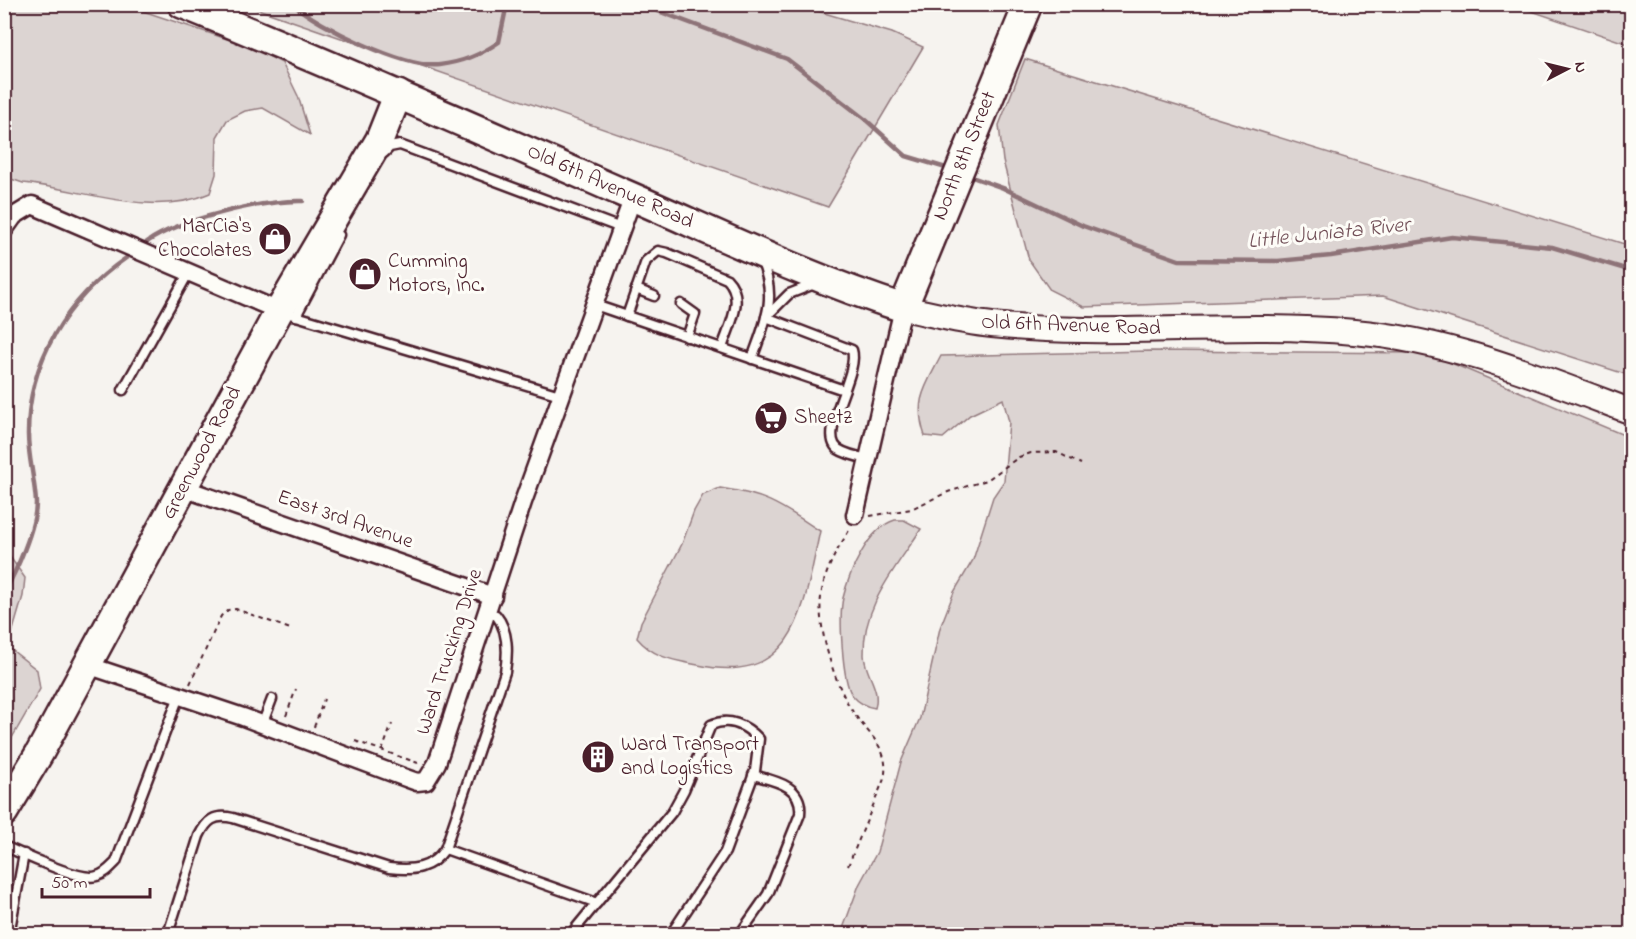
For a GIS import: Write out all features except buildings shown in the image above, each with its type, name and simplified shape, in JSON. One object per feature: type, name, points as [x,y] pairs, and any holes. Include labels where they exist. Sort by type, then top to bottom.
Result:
[{"type":"main road","name":"Old 6th Avenue Road","points":[[182,4],[398,94],[754,250],[903,308],[974,323],[1036,329],[1308,330],[1391,336],[1467,354],[1632,412]]},
{"type":"main road","name":"North 8th Street","points":[[903,308],[1028,4]]},
{"type":"main road","name":"Greenwood Road","points":[[4,812],[183,488],[287,313],[380,139],[398,94]]},
{"type":"street","name":"Ward Trucking Drive","points":[[87,665],[262,725],[417,782],[426,781],[437,763],[560,396],[633,197]]},
{"type":"street","points":[[4,230],[14,216],[32,205],[287,313]]},
{"type":"street","points":[[855,515],[903,308]]},
{"type":"street","name":"East 3rd Avenue","points":[[183,488],[493,596]]},
{"type":"lane","points":[[375,168],[390,147],[400,145],[621,228]]},
{"type":"lane","points":[[341,231],[287,313],[560,396]]},
{"type":"lane","points":[[752,359],[771,300],[770,284],[761,259],[754,250]]},
{"type":"lane","points":[[627,316],[646,261],[658,251],[727,279],[737,292],[736,303],[722,348]]},
{"type":"lane","points":[[123,390],[189,273]]},
{"type":"lane","points":[[766,317],[789,294],[826,279]]},
{"type":"lane","points":[[636,289],[654,296]]},
{"type":"lane","points":[[592,304],[844,390]]},
{"type":"lane","points":[[681,304],[695,314],[687,337]]},
{"type":"lane","points":[[766,317],[852,350],[853,362],[831,433],[832,441],[836,448],[846,453],[869,459]]},
{"type":"lane","points":[[168,934],[199,836],[205,824],[213,817],[221,815],[233,818],[389,868],[415,869],[428,866],[445,849],[505,672],[507,647],[503,627],[496,615],[487,613]]},
{"type":"lane","points":[[4,846],[91,877],[108,871],[116,862],[181,697]]},
{"type":"lane","points":[[262,725],[272,699]]},
{"type":"lane","points":[[571,934],[672,812],[684,790],[711,725],[720,721],[734,722],[751,730],[759,739],[759,752],[753,775],[725,852],[671,934]]},
{"type":"lane","points":[[740,934],[768,894],[800,814],[801,804],[791,788],[753,775]]},
{"type":"lane","points":[[445,849],[597,903]]},
{"type":"lane","points":[[9,934],[24,854]]},
{"type":"path","points":[[848,866],[887,767],[885,755],[878,743],[843,695],[833,669],[821,617],[824,582],[855,515],[875,516],[911,509],[948,492],[987,480],[1020,457],[1032,453],[1056,452],[1081,464]]},
{"type":"path","points":[[181,697],[221,616],[228,610],[236,609],[293,630]]},
{"type":"path","points":[[286,716],[296,689]]},
{"type":"path","points":[[314,726],[324,699]]},
{"type":"path","points":[[382,750],[392,724]]},
{"type":"shaded area","points":[[5,5],[125,5],[251,47],[282,63],[298,96],[310,135],[263,108],[245,111],[227,120],[217,137],[216,174],[210,193],[188,200],[142,203],[118,200],[23,183],[5,177]]},
{"type":"shaded area","points":[[246,5],[797,5],[892,33],[923,47],[828,207]]},
{"type":"shaded area","points":[[1514,5],[1631,5],[1631,45]]},
{"type":"shaded area","points":[[1025,59],[1631,246],[1631,376],[1383,296],[1084,307],[1050,290],[1029,260],[1003,161],[999,125]]},
{"type":"shaded area","points":[[1150,351],[1427,353],[1631,438],[1631,934],[841,934],[859,885],[877,852],[901,762],[920,718],[940,628],[954,592],[973,560],[993,497],[1004,481],[1009,422],[1003,399],[970,415],[943,438],[925,436],[920,413],[922,394],[941,356]]},
{"type":"shaded area","points":[[720,488],[750,494],[773,502],[820,531],[801,611],[790,634],[776,652],[757,664],[731,669],[698,665],[664,657],[650,650],[637,638],[641,622],[682,544],[694,511],[703,495]]},
{"type":"shaded area","points":[[895,520],[904,520],[921,529],[882,588],[869,620],[864,655],[876,694],[875,708],[857,700],[849,687],[842,648],[842,607],[850,576],[861,553],[876,532]]},
{"type":"shaded area","points":[[5,550],[25,578],[23,596],[8,647],[37,670],[40,689],[5,750]]},
{"type":"waterway","name":"Little Juniata River","points":[[293,4],[322,24],[385,54],[425,64],[440,65],[471,57],[499,42],[507,4]]},
{"type":"waterway","name":"Little Juniata River","points":[[639,4],[787,59],[866,120],[906,156],[946,168]]},
{"type":"waterway","name":"Little Juniata River","points":[[969,176],[1003,188],[1083,226],[1179,260],[1278,261],[1331,256],[1452,237],[1552,247],[1632,271]]},
{"type":"waterway","points":[[147,242],[180,226],[222,213],[245,207],[303,201]]},
{"type":"waterway","points":[[4,593],[24,549],[35,513],[36,503],[28,434],[35,381],[43,357],[69,312],[105,274],[126,258]]},
{"type":"place","name":"MarCia's Chocolates","points":[[275,239]]},
{"type":"place","name":"Cumming Motors, Inc.","points":[[365,274]]},
{"type":"place","name":"Sheetz","points":[[771,418]]},
{"type":"place","name":"Ward Transport and Logistics","points":[[598,757]]}]
